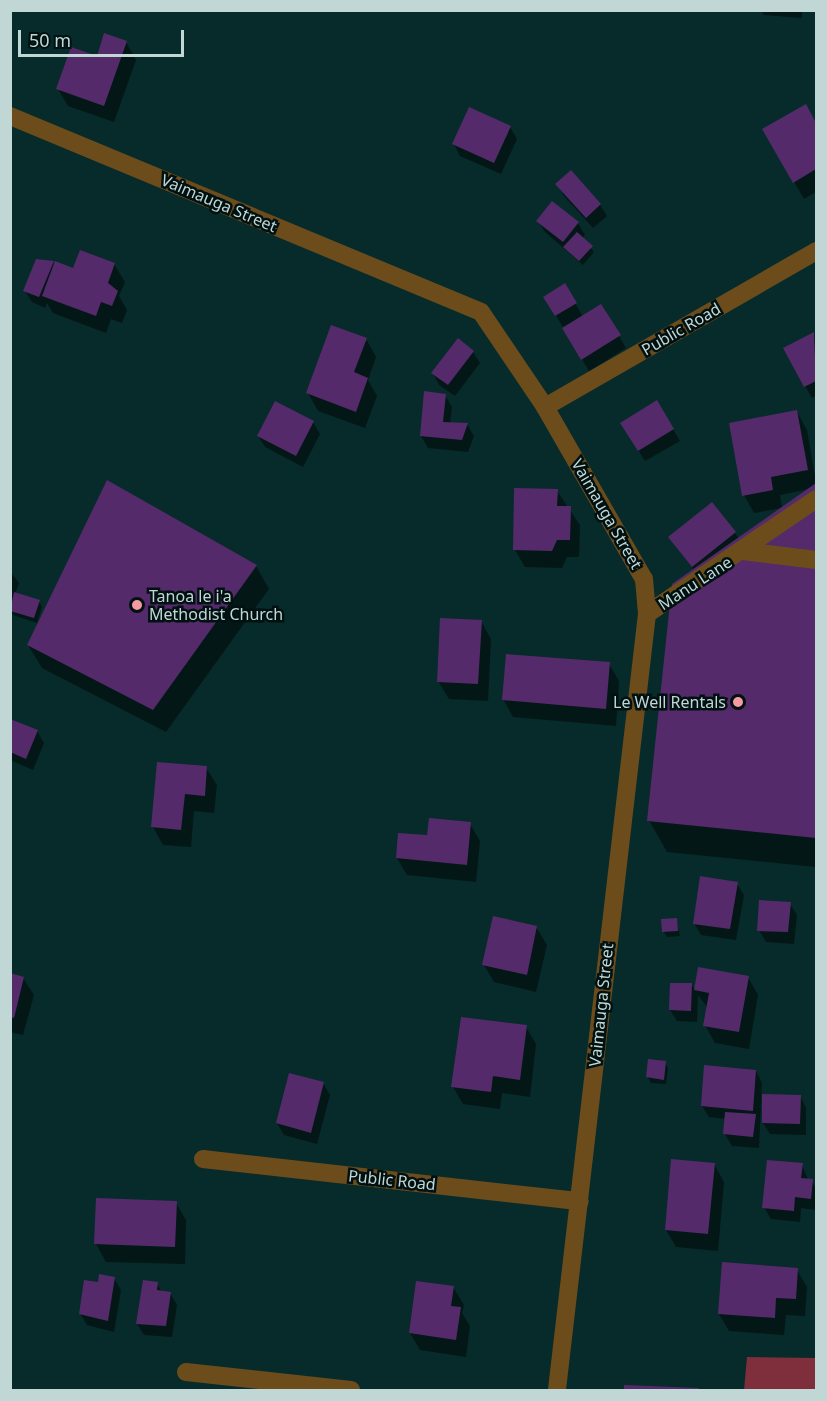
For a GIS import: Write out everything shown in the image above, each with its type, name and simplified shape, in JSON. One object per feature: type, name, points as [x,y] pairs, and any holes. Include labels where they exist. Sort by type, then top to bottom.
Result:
[{"type":"street","name":"Vaimauga Street","points":[[10,116],[481,312],[545,407],[644,579],[647,614],[557,1390]]},
{"type":"street","name":"Public Road","points":[[545,407],[816,251]]},
{"type":"street","name":"Manu Lane","points":[[647,614],[816,500]]},
{"type":"street","name":"Manu Lane","points":[[743,551],[816,560]]},
{"type":"street","name":"Public Road","points":[[203,1159],[580,1201]]},
{"type":"street","points":[[186,1372],[351,1390]]},
{"type":"shaded area","points":[[747,1357],[816,1358],[816,1390],[744,1390]]},
{"type":"building","points":[[104,33],[127,41],[104,106],[56,89],[71,47],[97,56]]},
{"type":"building","points":[[806,104],[816,123],[816,169],[793,183],[762,129]]},
{"type":"building","points":[[469,107],[511,126],[494,163],[452,144]]},
{"type":"building","points":[[571,170],[601,204],[586,218],[555,184]]},
{"type":"building","points":[[552,201],[579,222],[563,242],[536,221]]},
{"type":"building","points":[[577,232],[593,246],[579,261],[563,247]]},
{"type":"building","points":[[80,250],[115,263],[108,283],[118,291],[112,306],[101,302],[96,316],[42,296],[55,261],[73,268]]},
{"type":"building","points":[[36,259],[54,261],[39,297],[23,291]]},
{"type":"building","points":[[565,283],[577,303],[555,316],[543,297]]},
{"type":"building","points":[[601,304],[621,335],[581,360],[562,328]]},
{"type":"building","points":[[331,325],[367,338],[354,372],[368,378],[356,412],[306,393]]},
{"type":"building","points":[[814,332],[816,381],[804,387],[783,348]]},
{"type":"building","points":[[458,338],[474,351],[448,385],[431,373]]},
{"type":"building","points":[[424,391],[446,394],[443,422],[468,423],[462,440],[420,436]]},
{"type":"building","points":[[657,400],[674,429],[638,451],[620,423]]},
{"type":"building","points":[[275,401],[314,421],[296,456],[257,436]]},
{"type":"building","points":[[797,410],[808,470],[771,477],[773,490],[742,496],[729,423]]},
{"type":"building","name":"Tanoa le i'a Methodist Church","points":[[107,480],[257,565],[153,710],[27,645]]},
{"type":"building","name":"Le Well Rentals","points":[[816,483],[816,838],[647,821],[672,584]]},
{"type":"building","points":[[514,488],[558,489],[557,506],[571,506],[570,540],[557,540],[552,551],[513,550]]},
{"type":"building","points":[[712,502],[736,532],[692,567],[668,537]]},
{"type":"building","points":[[14,592],[40,600],[34,618],[10,611]]},
{"type":"building","points":[[440,618],[482,620],[478,684],[437,682]]},
{"type":"building","points":[[506,654],[610,662],[606,709],[502,700]]},
{"type":"building","points":[[10,719],[38,730],[26,759],[10,752]]},
{"type":"building","points":[[157,762],[207,766],[205,796],[185,794],[181,830],[151,827]]},
{"type":"building","points":[[429,818],[471,822],[467,865],[396,858],[398,833],[427,835]]},
{"type":"building","points":[[700,876],[738,882],[730,929],[693,924]]},
{"type":"building","points":[[759,900],[791,902],[788,932],[757,931]]},
{"type":"building","points":[[493,916],[537,926],[527,975],[482,965]]},
{"type":"building","points":[[677,918],[678,931],[662,932],[661,919]]},
{"type":"building","points":[[698,967],[749,976],[739,1032],[703,1026],[709,993],[694,990]]},
{"type":"building","points":[[10,973],[24,977],[14,1018],[10,1017]]},
{"type":"building","points":[[670,983],[692,983],[691,1011],[669,1010]]},
{"type":"building","points":[[461,1017],[527,1025],[520,1080],[493,1076],[491,1092],[451,1087]]},
{"type":"building","points":[[648,1059],[666,1061],[664,1080],[646,1077]]},
{"type":"building","points":[[704,1065],[756,1070],[753,1111],[701,1106]]},
{"type":"building","points":[[289,1073],[324,1082],[311,1133],[276,1123]]},
{"type":"building","points":[[762,1094],[801,1095],[800,1124],[762,1123]]},
{"type":"building","points":[[725,1112],[756,1114],[753,1137],[723,1134]]},
{"type":"building","points":[[671,1159],[715,1163],[708,1234],[665,1230]]},
{"type":"building","points":[[767,1160],[803,1163],[801,1178],[813,1179],[811,1199],[795,1197],[794,1211],[762,1208]]},
{"type":"building","points":[[96,1198],[177,1201],[175,1247],[94,1244]]},
{"type":"building","points":[[722,1262],[798,1268],[796,1299],[776,1298],[775,1318],[718,1314]]},
{"type":"building","points":[[99,1274],[115,1277],[108,1321],[79,1314],[84,1280],[98,1282]]},
{"type":"building","points":[[143,1280],[158,1282],[157,1290],[171,1292],[166,1326],[136,1324]]},
{"type":"building","points":[[416,1281],[454,1286],[451,1306],[461,1307],[456,1340],[409,1333]]},
{"type":"building","points":[[624,1385],[699,1388],[698,1390],[624,1390]]},
{"type":"place","name":"Tanoa le i'a Methodist Church","points":[[137,605]]},
{"type":"place","name":"Le Well Rentals","points":[[738,702]]}]
